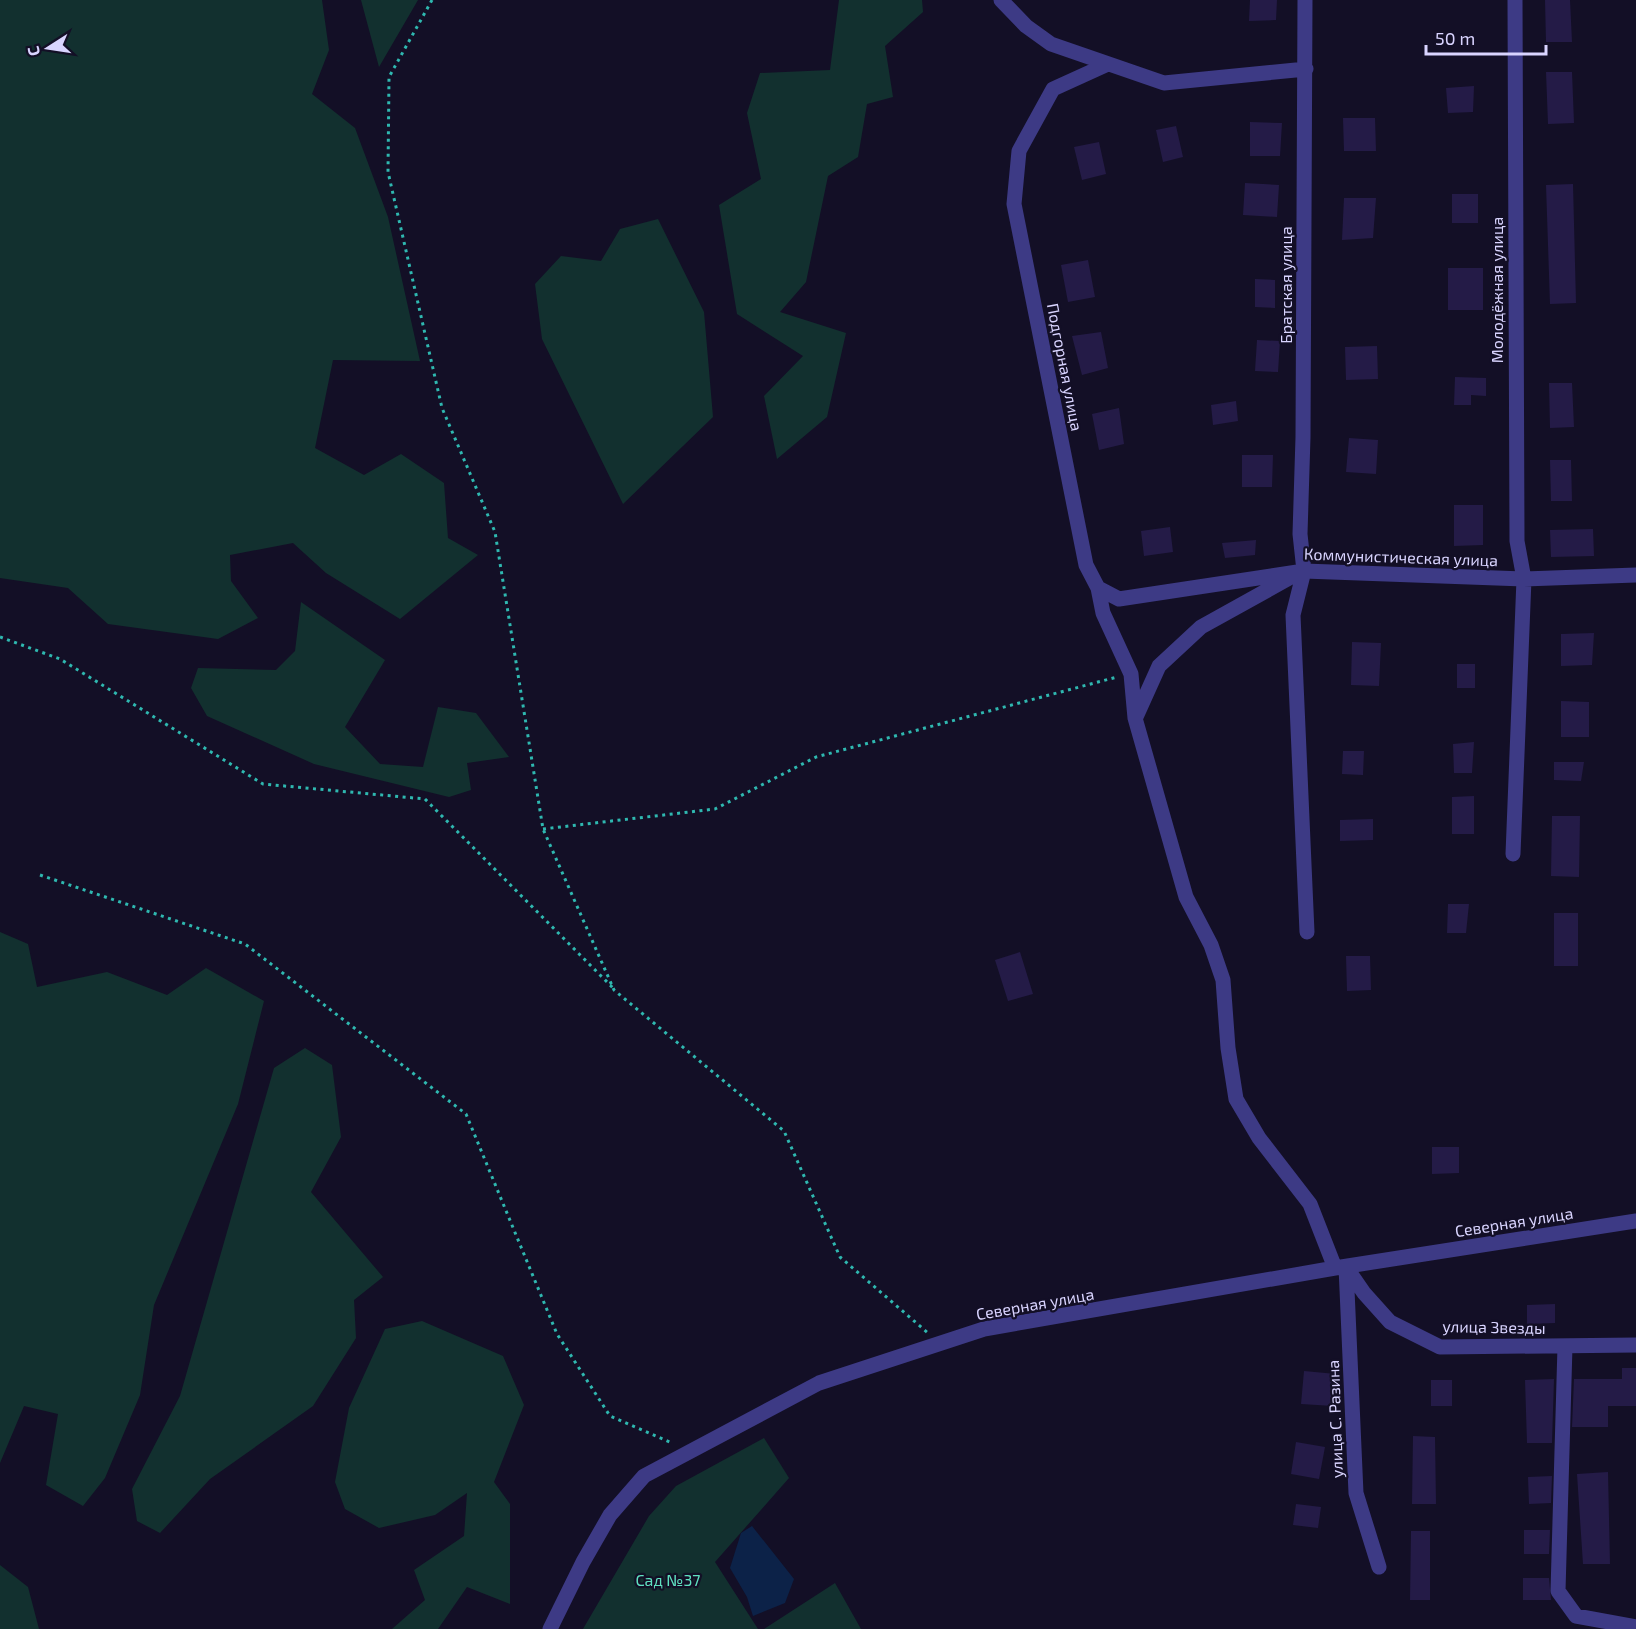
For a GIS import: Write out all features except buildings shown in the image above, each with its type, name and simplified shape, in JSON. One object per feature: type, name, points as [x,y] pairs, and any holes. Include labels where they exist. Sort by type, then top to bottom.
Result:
[{"type":"street","points":[[1001,0],[1026,26],[1051,44],[1164,83],[1306,69]]},
{"type":"street","name":"Братская улица","points":[[1304,571],[1300,534],[1304,437],[1305,0]]},
{"type":"street","name":"Молодёжная улица","points":[[1513,854],[1524,579],[1517,541],[1515,0]]},
{"type":"street","name":"Подгорная улица","points":[[1108,64],[1053,89],[1019,151],[1014,204],[1086,565],[1098,588],[1104,613],[1131,674],[1135,718],[1186,897],[1211,945],[1223,980],[1228,1048],[1236,1100],[1259,1138],[1310,1204],[1341,1268]]},
{"type":"street","points":[[1135,718],[1159,666],[1201,627],[1304,571]]},
{"type":"street","points":[[1304,571],[1293,615],[1307,932]]},
{"type":"street","name":"Коммунистическая улица","points":[[1098,588],[1119,599],[1304,571],[1524,579],[1636,575]]},
{"type":"street","points":[[1131,674],[1159,666]]},
{"type":"street","name":"Северная улица","points":[[550,1629],[583,1562],[610,1515],[644,1476],[819,1383],[984,1329],[1341,1268],[1636,1221]]},
{"type":"street","name":"улица Звезды","points":[[1341,1268],[1390,1322],[1440,1347],[1636,1345]]},
{"type":"street","name":"улица С. Разина","points":[[1341,1268],[1356,1493],[1379,1567]]},
{"type":"street","points":[[1565,1346],[1558,1591],[1576,1616],[1636,1627]]},
{"type":"path","points":[[432,0],[389,77],[388,172],[442,408],[495,532],[543,829],[614,990]]},
{"type":"path","points":[[0,637],[60,659],[263,784],[425,799],[614,990],[784,1131],[840,1257],[941,1344]]},
{"type":"path","points":[[543,829],[715,809],[816,757],[1131,674]]},
{"type":"path","points":[[40,875],[244,944],[466,1114],[557,1334],[610,1416],[691,1451]]},
{"type":"green space","points":[[0,0],[322,0],[329,50],[312,94],[355,128],[388,217],[420,361],[333,360],[315,448],[364,475],[401,454],[444,483],[448,538],[478,555],[400,619],[326,573],[293,543],[230,555],[231,581],[258,618],[218,639],[108,624],[68,588],[0,578]]},
{"type":"green space","points":[[361,0],[418,0],[379,67]]},
{"type":"green space","points":[[839,0],[922,0],[923,12],[885,46],[893,97],[867,104],[858,157],[828,176],[806,282],[780,312],[846,333],[827,417],[777,459],[764,396],[803,356],[737,314],[719,205],[761,179],[747,113],[760,73],[830,70]]},
{"type":"green space","points":[[658,219],[704,312],[713,417],[623,504],[542,339],[535,284],[561,256],[601,261],[620,229]]},
{"type":"green space","points":[[301,602],[385,660],[345,727],[380,764],[423,767],[438,707],[476,713],[509,757],[467,763],[471,790],[449,797],[314,764],[207,716],[191,688],[198,668],[276,670],[295,651]]},
{"type":"green space","points":[[0,932],[28,944],[37,987],[107,972],[167,995],[206,968],[264,1001],[238,1104],[154,1305],[140,1395],[105,1478],[83,1506],[46,1485],[58,1414],[24,1406],[0,1463]]},
{"type":"green space","points":[[305,1048],[332,1065],[341,1137],[311,1192],[383,1277],[354,1300],[356,1338],[313,1406],[210,1479],[160,1533],[137,1521],[132,1489],[180,1396],[274,1068]]},
{"type":"green space","points":[[422,1321],[503,1356],[524,1405],[494,1482],[510,1504],[510,1604],[467,1587],[438,1629],[392,1629],[425,1600],[414,1570],[464,1536],[467,1493],[435,1515],[379,1528],[345,1509],[335,1482],[349,1408],[385,1329]]},
{"type":"green space","name":"Сад №37","points":[[764,1438],[789,1478],[715,1562],[758,1629],[583,1629],[649,1516],[676,1486]]},
{"type":"green space","points":[[0,1565],[28,1587],[39,1629],[0,1629]]},
{"type":"green space","points":[[835,1583],[861,1629],[764,1629]]},
{"type":"water","points":[[752,1526],[794,1579],[785,1603],[753,1616],[747,1597],[730,1568],[741,1533]]}]
